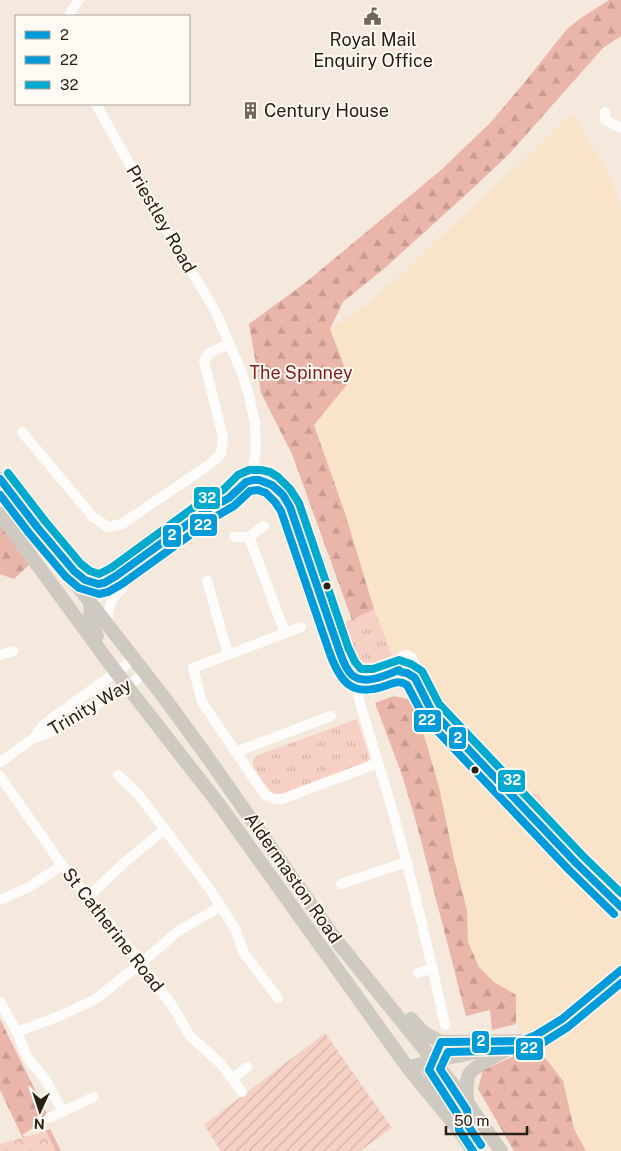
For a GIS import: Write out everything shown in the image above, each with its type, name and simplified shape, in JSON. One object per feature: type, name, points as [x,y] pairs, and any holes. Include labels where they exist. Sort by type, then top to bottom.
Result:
[{"type":"main road","name":"Aldermaston Road","points":[[0,479],[74,571],[93,583],[90,601],[91,622],[116,672]]},
{"type":"main road","name":"Aldermaston Road","points":[[0,514],[116,672],[221,807],[408,1068],[459,1130],[473,1151]]},
{"type":"main road","name":"Aldermaston Road","points":[[37,527],[69,575],[108,624],[200,748],[336,940],[467,1102],[501,1151]]},
{"type":"main road","points":[[66,602],[75,604],[90,601]]},
{"type":"main road","points":[[336,940],[360,958],[422,1032],[442,1042],[522,1041]]},
{"type":"main road","points":[[408,1068],[434,1060],[522,1041]]},
{"type":"main road","points":[[467,1102],[466,1090],[469,1075],[474,1069],[522,1041]]},
{"type":"main road","points":[[442,1042],[429,1070],[458,1114],[459,1130]]},
{"type":"street","points":[[70,15],[79,0]]},
{"type":"street","name":"Priestley Road","points":[[97,105],[168,233],[210,302],[229,344],[248,392],[254,414],[256,449],[252,480]]},
{"type":"street","points":[[605,112],[604,120],[621,128]]},
{"type":"street","points":[[22,432],[93,517],[108,527],[122,524],[210,464],[221,454],[223,437],[204,361],[209,353],[229,344]]},
{"type":"street","points":[[90,601],[120,585],[217,513],[225,501],[244,482],[260,480],[273,486],[287,499],[339,650],[352,675],[361,679]]},
{"type":"street","points":[[93,583],[104,583],[116,576],[210,508],[225,501]]},
{"type":"street","points":[[234,537],[249,537],[264,526]]},
{"type":"street","points":[[249,537],[285,633]]},
{"type":"street","points":[[108,624],[108,610],[114,596],[155,564],[159,556]]},
{"type":"street","points":[[207,581],[228,654]]},
{"type":"street","points":[[301,626],[193,668],[202,702],[265,795],[274,799],[282,799],[378,763]]},
{"type":"street","points":[[0,655],[13,651]]},
{"type":"street","name":"Trinity Way","points":[[34,738],[43,725],[134,659]]},
{"type":"street","points":[[398,666],[378,670],[361,679],[357,686],[358,695],[415,892],[445,1025]]},
{"type":"street","name":"Trinity Way","points":[[0,762],[34,738],[47,734],[128,686],[145,673]]},
{"type":"street","points":[[236,752],[331,716]]},
{"type":"street","points":[[118,775],[138,794],[209,888],[235,929],[244,953],[278,998]]},
{"type":"street","name":"St Catherine Road","points":[[0,776],[62,865],[141,963],[173,1007],[190,1036],[221,1064],[242,1092]]},
{"type":"street","points":[[88,897],[124,862],[165,829]]},
{"type":"street","points":[[341,884],[407,862]]},
{"type":"street","points":[[0,900],[31,886],[62,865]]},
{"type":"street","points":[[17,1032],[62,1015],[96,999],[177,932],[221,906]]},
{"type":"street","points":[[418,973],[433,968]]},
{"type":"street","points":[[522,1041],[543,1032],[573,1012],[621,970]]},
{"type":"street","points":[[0,1002],[17,1032],[27,1057],[44,1079],[63,1112]]},
{"type":"street","points":[[232,1079],[247,1067]]},
{"type":"street","points":[[49,1118],[94,1097]]},
{"type":"shaded area","points":[[573,113],[612,180],[621,210],[621,1151],[586,1151],[574,1129],[570,1109],[536,1046],[516,1024],[516,995],[494,982],[479,967],[468,942],[467,910],[418,715],[408,699],[374,609],[344,510],[314,425],[346,386],[348,376],[330,330],[368,303],[393,282]]},
{"type":"green space","name":"The Spinney","points":[[609,0],[621,0],[621,36],[603,48],[510,153],[386,267],[343,302],[330,329],[348,376],[346,386],[314,425],[344,510],[374,609],[352,620],[292,454],[261,393],[249,324],[305,283],[441,170],[491,122],[567,29]]},
{"type":"green space","points":[[0,523],[30,564],[14,579],[0,574]]},
{"type":"green space","points":[[374,609],[392,655],[377,661],[362,662],[353,653],[340,622],[352,620]]},
{"type":"green space","points":[[394,696],[408,699],[418,715],[439,787],[467,910],[468,942],[479,967],[494,982],[516,995],[516,1024],[492,1030],[490,1010],[466,1016],[417,825],[402,775],[375,703]]},
{"type":"green space","points":[[357,719],[369,755],[368,762],[279,795],[272,793],[253,767],[253,761],[256,756]]},
{"type":"green space","points":[[539,794],[546,812],[549,811],[547,814],[539,811],[530,801],[530,795]]},
{"type":"green space","points":[[0,1019],[49,1118],[22,1135],[28,1138],[50,1129],[61,1151],[29,1151],[0,1090]]},
{"type":"green space","points":[[325,1033],[392,1128],[360,1151],[221,1151],[204,1125]]},
{"type":"green space","points":[[536,1046],[563,1081],[574,1129],[586,1151],[514,1151],[478,1089],[483,1070]]},
{"type":"green space","points":[[46,1131],[56,1151],[0,1151],[0,1144]]},
{"type":"transit line","name":"32","points":[[8,473],[81,564],[90,571],[99,574],[111,568],[204,500],[223,490],[238,475],[249,470],[261,470],[270,472],[278,477],[290,489],[299,503],[348,647],[355,662],[361,669],[373,669],[399,660],[411,664],[422,671],[439,704],[583,856],[621,893]]},
{"type":"transit line","name":"2","points":[[0,479],[74,571],[85,580],[98,584],[104,583],[116,576],[210,508],[229,498],[246,482],[259,480],[272,485],[283,495],[290,507],[341,656],[350,673],[357,678],[369,680],[399,670],[415,678],[431,710],[576,863],[621,907]]},
{"type":"transit line","name":"22","points":[[0,495],[66,577],[79,588],[99,594],[108,592],[122,584],[215,517],[234,506],[250,491],[258,490],[266,493],[281,511],[330,654],[344,680],[349,685],[364,690],[396,682],[407,685],[424,717],[569,870],[614,914]]},
{"type":"transit line","name":"2","points":[[473,1151],[459,1130],[458,1115],[429,1070],[441,1042],[522,1041],[562,1019],[621,970]]},
{"type":"transit line","name":"22","points":[[481,1145],[469,1127],[467,1110],[440,1069],[448,1052],[526,1050],[541,1044],[568,1027],[621,983]]},
{"type":"place","name":"Royal Mail Enquiry Office","points":[[373,17]]},
{"type":"place","name":"Century House","points":[[250,111]]}]
